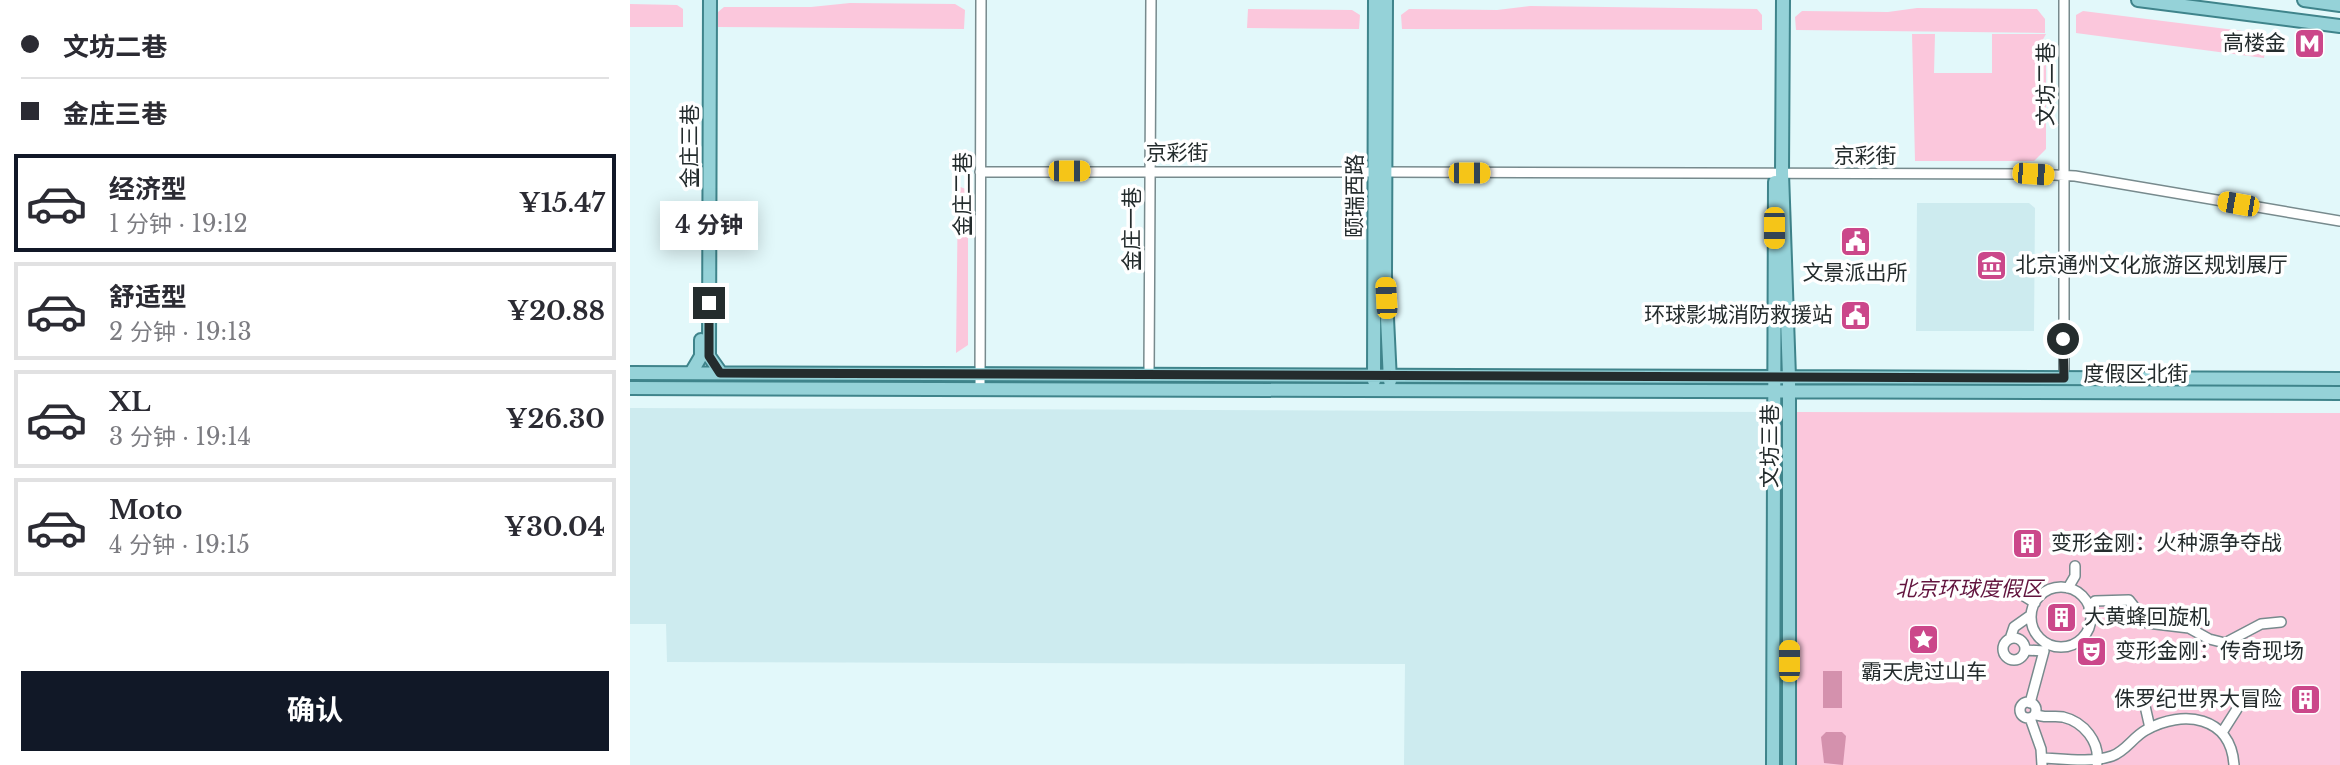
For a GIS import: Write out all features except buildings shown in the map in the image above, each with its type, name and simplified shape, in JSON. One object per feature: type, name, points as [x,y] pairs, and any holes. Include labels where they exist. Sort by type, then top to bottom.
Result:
[{"type":"main road","name":"金庄三巷","points":[[691,373],[701,356],[701,0]]},
{"type":"main road","name":"金庄三巷","points":[[710,0],[709,356],[720,373]]},
{"type":"main road","name":"颐瑞西路","points":[[1375,0],[1389,376],[1393,392]]},
{"type":"main road","name":"颐瑞西路","points":[[1369,392],[1376,376],[1386,0]]},
{"type":"main road","name":"文坊三巷","points":[[1775,0],[1778,173],[1789,377],[1789,765]]},
{"type":"main road","name":"文坊三巷","points":[[1773,765],[1773,377],[1783,0]]},
{"type":"main road","points":[[2138,0],[2340,26]]},
{"type":"main road","points":[[2304,0],[2340,5]]},
{"type":"main road","name":"度假区北街","points":[[630,373],[2340,379]]},
{"type":"main road","points":[[944,388],[948,379],[946,374]]},
{"type":"main road","points":[[1015,375],[1011,383],[1015,389]]},
{"type":"main road","name":"度假区北街","points":[[630,388],[1789,394],[2340,393]]},
{"type":"street","name":"金庄二巷","points":[[980,388],[981,0]]},
{"type":"street","name":"金庄一巷","points":[[1149,375],[1152,0]]},
{"type":"street","name":"文坊二巷","points":[[2064,0],[2064,378]]},
{"type":"street","name":"京彩街","points":[[981,172],[1150,170],[2064,176],[2340,221]]},
{"type":"street","points":[[2068,588],[2076,576],[2075,566]]},
{"type":"street","points":[[2031,615],[2014,627],[2003,648],[2007,658],[2018,660],[2025,650],[2064,646],[2080,640],[2089,625],[2089,608],[2081,596],[2068,588],[2053,589],[2035,603],[2031,615],[2037,635],[2046,647]]},
{"type":"street","points":[[1966,589],[2014,590],[2035,603]]},
{"type":"street","points":[[2089,608],[2095,601],[2129,600],[2147,623],[2189,628],[2208,639],[2225,643],[2261,624],[2281,622]]},
{"type":"street","points":[[2010,639],[2021,640],[2025,650]]},
{"type":"street","points":[[2030,703],[2046,647]]},
{"type":"street","points":[[2222,731],[2237,709],[2239,697]]},
{"type":"street","points":[[2097,762],[2092,738],[2078,725],[2061,717],[2032,716],[2025,717],[2020,711],[2024,704],[2035,706],[2032,716],[2042,762],[2097,762],[2122,752],[2136,736],[2150,728],[2179,721],[2201,720],[2222,731],[2231,744],[2234,765]]},
{"type":"street","points":[[2145,706],[2150,728]]},
{"type":"shaded area","points":[[1917,203],[2029,203],[2035,208],[2034,331],[1916,331]]},
{"type":"shaded area","points":[[630,408],[1768,412],[1767,765],[1404,765],[1405,664],[667,662],[666,624],[630,624]]},
{"type":"shaded area","points":[[1823,671],[1842,671],[1842,708],[1823,708]]},
{"type":"shaded area","points":[[1826,732],[1842,732],[1846,736],[1843,765],[1824,763],[1821,737]]},
{"type":"green space","points":[[850,3],[955,4],[965,10],[964,29],[718,27],[718,12],[724,7],[811,7]]},
{"type":"green space","points":[[630,4],[677,5],[683,9],[683,27],[630,27]]},
{"type":"green space","points":[[1530,6],[1757,9],[1762,15],[1762,30],[1402,29],[1401,15],[1409,9],[1497,10]]},
{"type":"green space","points":[[1917,8],[2037,9],[2045,19],[2045,33],[1796,30],[1795,17],[1802,11],[1888,12]]},
{"type":"green space","points":[[1248,9],[1352,10],[1360,15],[1359,29],[1247,28]]},
{"type":"green space","points":[[2083,11],[2267,34],[2264,58],[2076,33],[2076,15]]},
{"type":"green space","points":[[1912,34],[1935,34],[1934,73],[1992,73],[1992,34],[2046,34],[2041,43],[2046,45],[2046,149],[2034,161],[1915,161]]},
{"type":"green space","points":[[958,186],[968,190],[968,345],[956,353]]},
{"type":"green space","name":"北京环球度假区","points":[[1793,412],[2340,413],[2340,765],[1790,765]]},
{"type":"place","name":"高楼金","points":[[2309,43]]},
{"type":"place","name":"文景派出所","points":[[1855,241]]},
{"type":"place","name":"北京通州文化旅游区规划展厅","points":[[1992,265]]},
{"type":"place","name":"环球影城消防救援站","points":[[1856,315]]},
{"type":"place","name":"变形金刚：火种源争夺战","points":[[2028,543]]},
{"type":"place","name":"大黄蜂回旋机","points":[[2061,617]]},
{"type":"place","name":"霸天虎过山车","points":[[1924,640]]},
{"type":"place","name":"变形金刚：传奇现场","points":[[2092,651]]},
{"type":"place","name":"侏罗纪世界大冒险","points":[[2305,699]]},
{"type":"route","points":[[709,303],[709,356],[720,373],[2064,378],[2063,339]]}]
